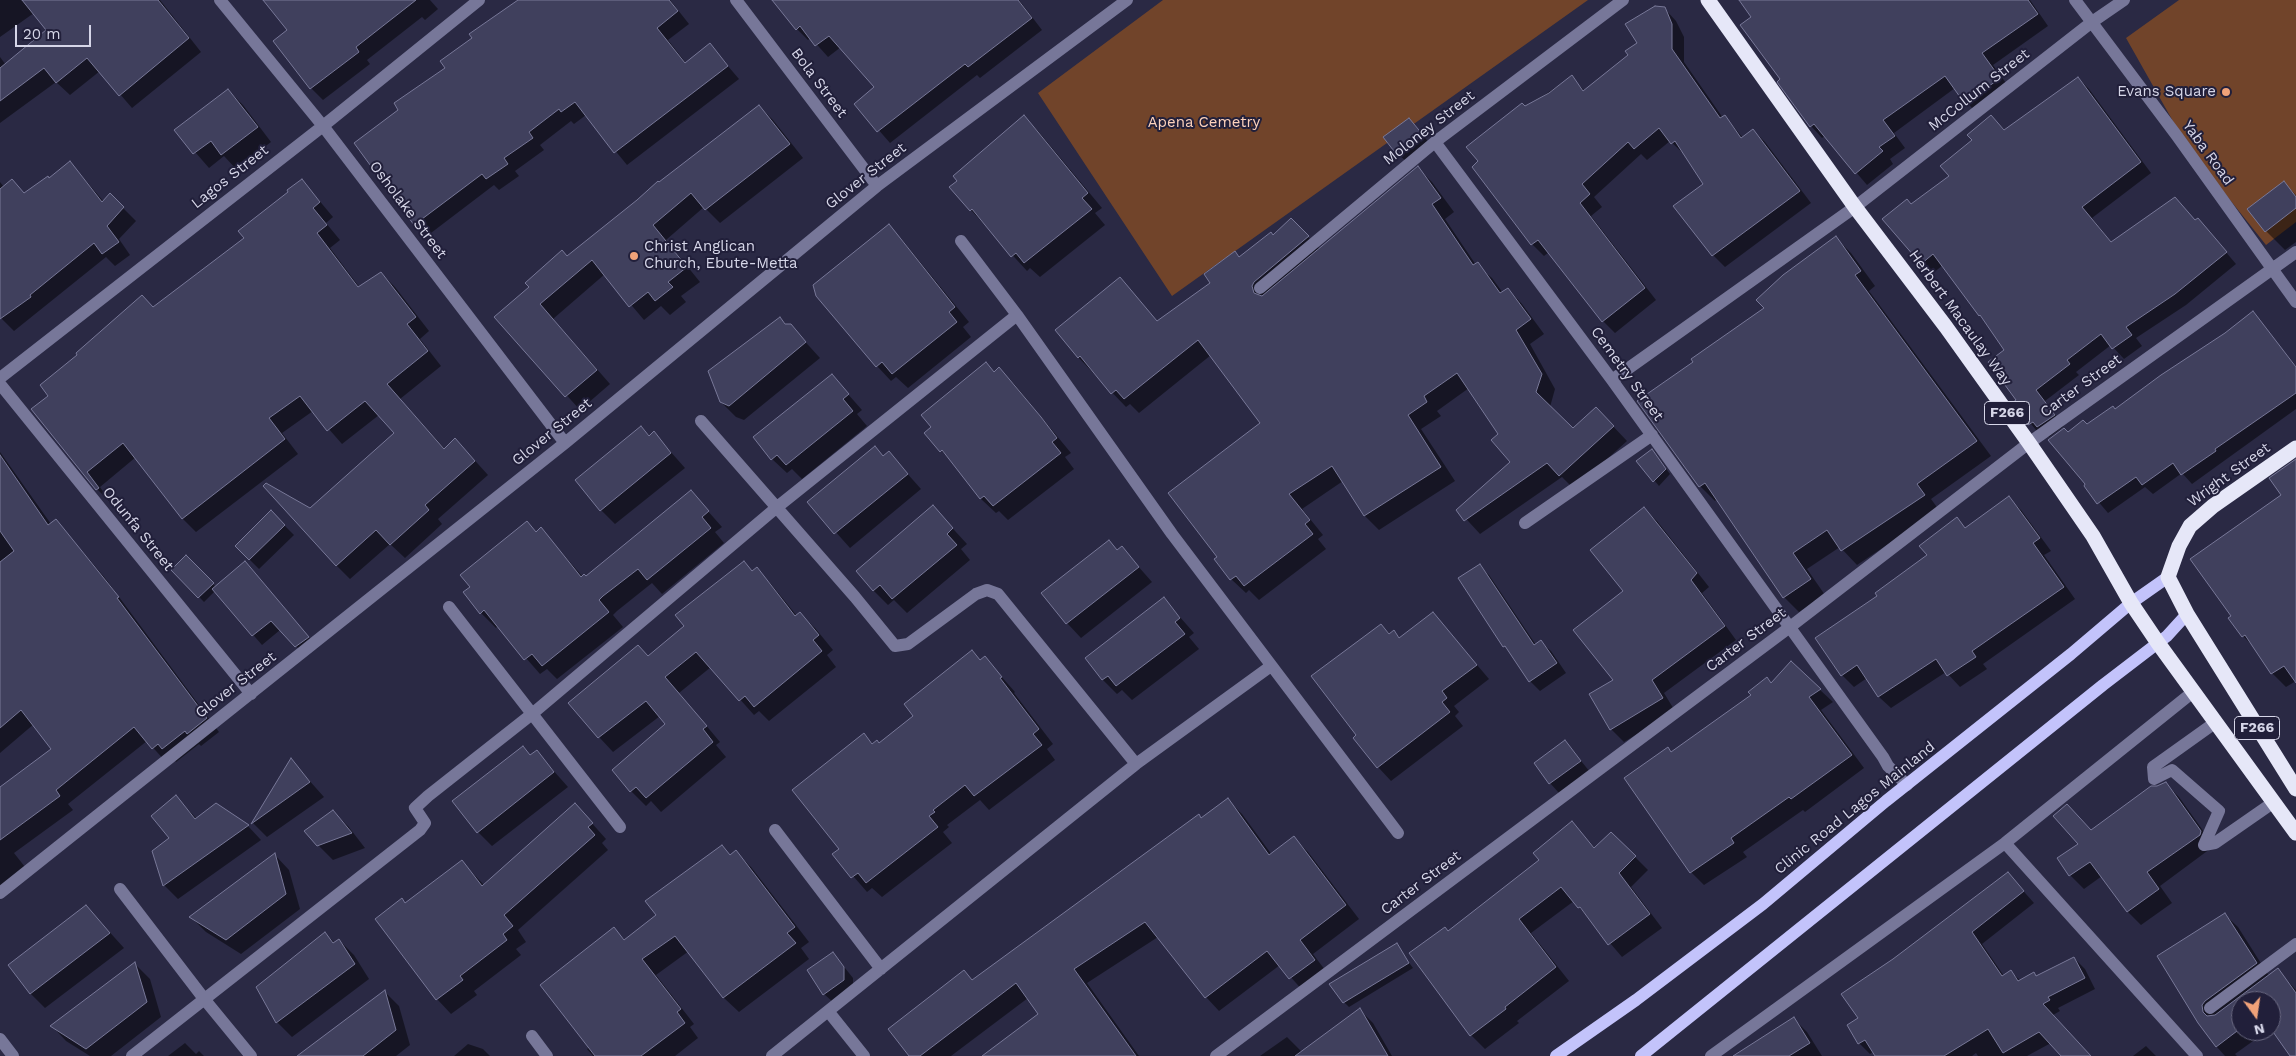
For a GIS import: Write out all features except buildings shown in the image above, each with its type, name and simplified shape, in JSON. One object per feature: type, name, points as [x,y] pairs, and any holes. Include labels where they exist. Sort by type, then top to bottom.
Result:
[{"type":"highway","name":"Herbert Macaulay Way","points":[[1708,0],[1855,207],[1946,327],[2029,443],[2093,536],[2131,602],[2158,643],[2296,833]]},
{"type":"highway","name":"Wright Street","points":[[2168,577],[2179,546],[2190,526],[2213,506],[2296,448]]},
{"type":"highway","points":[[2168,577],[2187,614]]},
{"type":"highway","name":"F266","points":[[2187,614],[2296,789]]},
{"type":"main road","name":"Clinic Road Lagos Mainland","points":[[1556,1056],[1636,1000],[1763,904],[1907,785],[2064,660],[2131,602],[2168,577]]},
{"type":"main road","points":[[1641,1056],[2103,684],[2158,643],[2178,626],[2187,614]]},
{"type":"street","name":"Osholake Street","points":[[220,0],[323,126],[565,443]]},
{"type":"street","name":"Lagos Street","points":[[0,378],[323,126],[479,0]]},
{"type":"street","name":"Bola Street","points":[[736,0],[877,186]]},
{"type":"street","name":"Glover Street","points":[[0,893],[565,443],[877,186],[1127,0]]},
{"type":"street","name":"Moloney Street","points":[[1260,288],[1435,142],[1623,0]]},
{"type":"street","name":"Yaba Road","points":[[2075,0],[2177,136],[2296,302]]},
{"type":"street","name":"McCollum Street","points":[[1612,380],[1855,207],[2092,22],[2124,0]]},
{"type":"street","name":"Cemetry Street","points":[[1435,142],[1612,380],[1888,766],[1907,785]]},
{"type":"street","points":[[961,241],[1017,315],[1166,526],[1398,833]]},
{"type":"street","name":"Carter Street","points":[[1216,1056],[1790,627],[2029,443],[2296,252]]},
{"type":"street","points":[[132,1056],[420,830],[425,823],[416,808],[428,796],[532,714],[776,508],[1017,315]]},
{"type":"street","name":"Odunfa Street","points":[[0,384],[251,694]]},
{"type":"street","points":[[700,421],[895,646],[908,644],[976,594],[987,590],[998,594],[1136,764]]},
{"type":"street","points":[[1525,523],[1652,436]]},
{"type":"street","points":[[449,607],[620,827]]},
{"type":"street","points":[[772,1056],[1136,764],[1271,666]]},
{"type":"street","points":[[1711,1056],[2005,842],[2193,692]]},
{"type":"street","points":[[2216,722],[2153,767],[2154,779],[2172,770],[2219,811],[2204,845],[2215,843],[2274,802]]},
{"type":"street","points":[[775,830],[881,969]]},
{"type":"street","points":[[2005,842],[2197,1056]]},
{"type":"street","points":[[120,889],[205,1000],[252,1056]]},
{"type":"street","points":[[2210,1008],[2296,944]]},
{"type":"street","points":[[828,1011],[864,1056]]},
{"type":"street","points":[[532,1036],[547,1056]]},
{"type":"street","points":[[0,1039],[13,1056]]},
{"type":"green space","name":"Apena Cemetry","points":[[1163,0],[1588,0],[1172,296],[1038,93]]},
{"type":"green space","name":"Evans Square","points":[[2179,0],[2296,0],[2296,222],[2266,245],[2187,146],[2126,38]]},
{"type":"place","name":"Evans Square","points":[[2226,92]]},
{"type":"place","name":"Christ Anglican Church, Ebute-Metta","points":[[634,256]]}]
